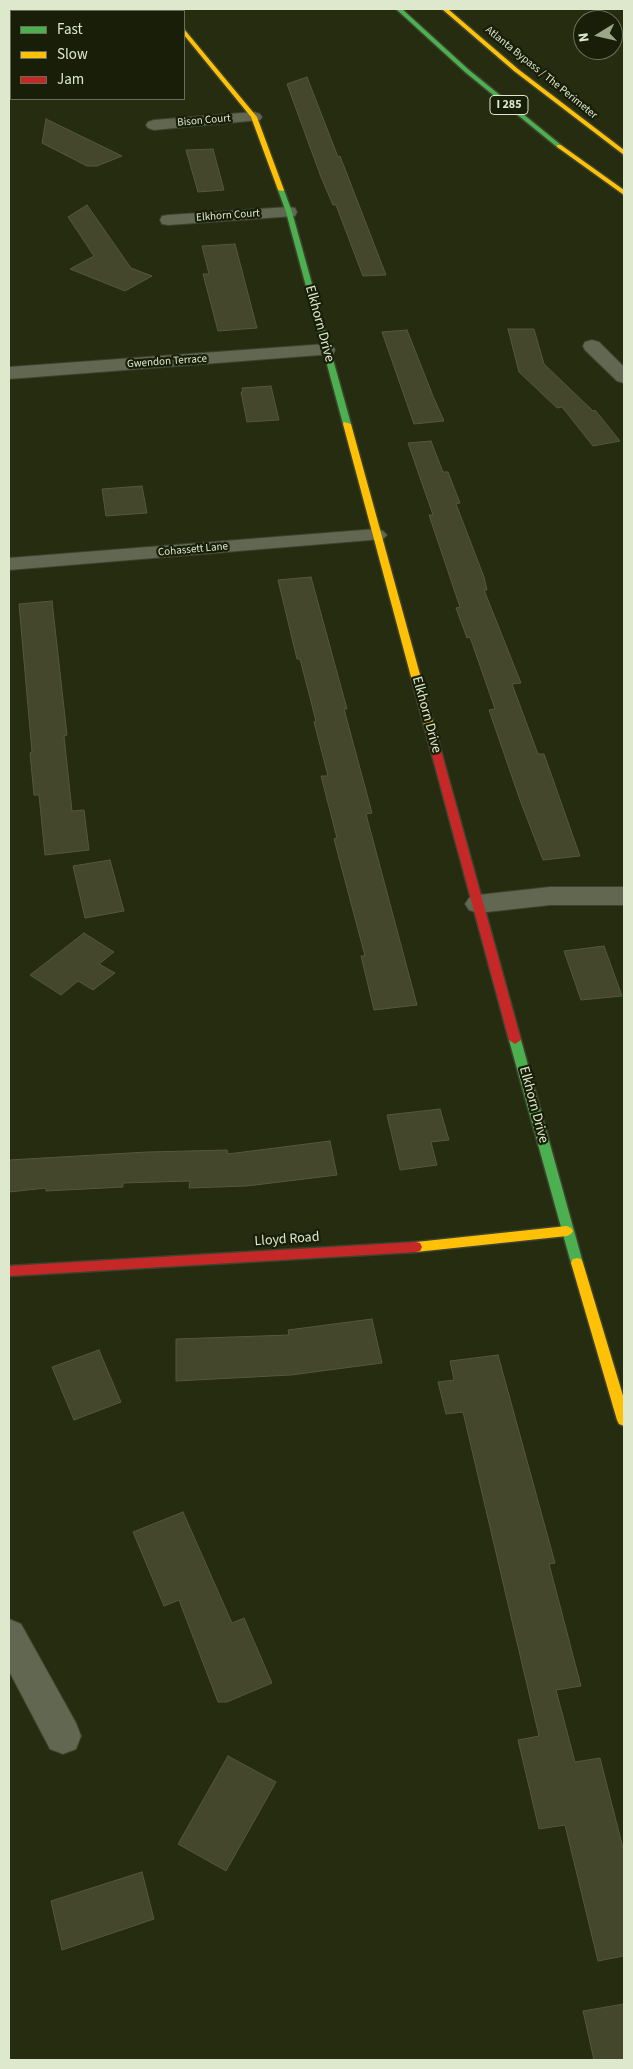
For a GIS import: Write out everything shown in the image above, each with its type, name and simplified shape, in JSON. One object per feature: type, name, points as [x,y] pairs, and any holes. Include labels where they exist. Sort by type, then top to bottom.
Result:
[{"type":"main road","name":"I 285","points":[[399,9],[467,71],[557,144],[624,193]]},
{"type":"main road","name":"Atlanta Bypass / The Perimeter","points":[[445,9],[516,70],[624,153]]},
{"type":"main road","name":"Elkhorn Drive","points":[[185,32],[254,117],[289,212],[567,1231],[624,1420]]},
{"type":"main road","name":"Lloyd Road","points":[[9,1271],[428,1246],[567,1231]]},
{"type":"street","name":"Bison Court","points":[[154,126],[254,117]]},
{"type":"street","name":"Elkhorn Court","points":[[168,220],[289,212]]},
{"type":"street","points":[[592,346],[624,377]]},
{"type":"street","name":"Gwendon Terrace","points":[[9,373],[326,350]]},
{"type":"street","name":"Cohassett Lane","points":[[9,564],[376,535]]},
{"type":"street","points":[[478,904],[550,896],[624,896]]},
{"type":"street","points":[[9,1636],[63,1736]]},
{"type":"building","points":[[307,77],[386,275],[363,276],[336,205],[333,205],[321,177],[287,84]]},
{"type":"building","points":[[46,119],[122,156],[97,166],[87,166],[42,143]]},
{"type":"building","points":[[213,149],[224,190],[198,192],[186,150]]},
{"type":"building","points":[[87,205],[131,268],[152,276],[125,291],[70,269],[94,256],[68,217]]},
{"type":"building","points":[[235,244],[257,328],[218,331],[203,274],[209,274],[202,246]]},
{"type":"building","points":[[508,329],[534,329],[544,364],[593,411],[595,410],[620,441],[593,446],[562,407],[557,408],[519,372]]},
{"type":"building","points":[[407,330],[444,421],[414,424],[382,332]]},
{"type":"building","points":[[271,386],[279,420],[247,422],[241,392],[243,392],[242,388]]},
{"type":"building","points":[[431,441],[443,472],[448,472],[460,503],[456,504],[484,577],[487,590],[484,590],[521,683],[512,684],[538,754],[544,754],[580,856],[543,860],[520,800],[489,710],[495,709],[470,637],[467,638],[456,608],[460,607],[429,515],[433,515],[408,443]]},
{"type":"building","points":[[142,486],[147,513],[106,516],[102,489]]},
{"type":"building","points":[[311,577],[347,709],[344,709],[372,813],[366,814],[417,1005],[374,1010],[361,956],[365,956],[334,839],[337,838],[321,776],[328,776],[314,722],[316,721],[300,659],[297,659],[278,580]]},
{"type":"building","points":[[52,601],[67,735],[64,736],[72,811],[84,810],[89,850],[45,855],[39,795],[34,795],[19,604]]},
{"type":"building","points":[[110,860],[124,911],[85,918],[73,866]]},
{"type":"building","points":[[84,933],[114,952],[99,964],[115,973],[93,990],[78,981],[61,995],[30,975]]},
{"type":"building","points":[[604,946],[622,996],[581,1000],[564,951]]},
{"type":"building","points":[[440,1109],[449,1140],[431,1142],[437,1165],[400,1170],[387,1115]]},
{"type":"building","points":[[330,1141],[337,1175],[247,1186],[189,1188],[190,1181],[123,1183],[123,1187],[46,1191],[46,1188],[9,1192],[9,1160],[147,1152],[227,1150],[228,1154]]},
{"type":"building","points":[[372,1319],[382,1363],[291,1375],[176,1381],[176,1339],[289,1335],[288,1330]]},
{"type":"building","points":[[99,1350],[121,1402],[74,1420],[52,1367]]},
{"type":"building","points":[[498,1355],[555,1563],[549,1564],[581,1686],[556,1690],[575,1762],[600,1758],[624,1852],[624,1956],[598,1961],[565,1825],[539,1829],[518,1740],[539,1736],[463,1412],[446,1414],[438,1382],[454,1380],[450,1361]]},
{"type":"building","points":[[183,1512],[232,1623],[244,1618],[272,1683],[227,1702],[218,1702],[179,1600],[164,1606],[133,1532]]},
{"type":"building","points":[[228,1756],[276,1782],[226,1871],[178,1844]]},
{"type":"building","points":[[142,1872],[154,1919],[62,1950],[51,1901]]},
{"type":"building","points":[[624,2004],[624,2060],[594,2060],[583,2011]]},
{"type":"traffic: fast","points":[[399,9],[467,71],[559,146]]},
{"type":"traffic: fast","points":[[281,190],[289,212],[347,424]]},
{"type":"traffic: fast","points":[[515,1040],[577,1263]]},
{"type":"traffic: slow","points":[[445,9],[516,70],[624,153]]},
{"type":"traffic: slow","points":[[185,32],[254,117],[281,190]]},
{"type":"traffic: slow","points":[[559,146],[624,193]]},
{"type":"traffic: slow","points":[[347,424],[433,740]]},
{"type":"traffic: slow","points":[[416,1247],[567,1231]]},
{"type":"traffic: slow","points":[[577,1263],[624,1420]]},
{"type":"traffic: jam","points":[[433,740],[515,1040]]},
{"type":"traffic: jam","points":[[9,1271],[416,1247]]}]
